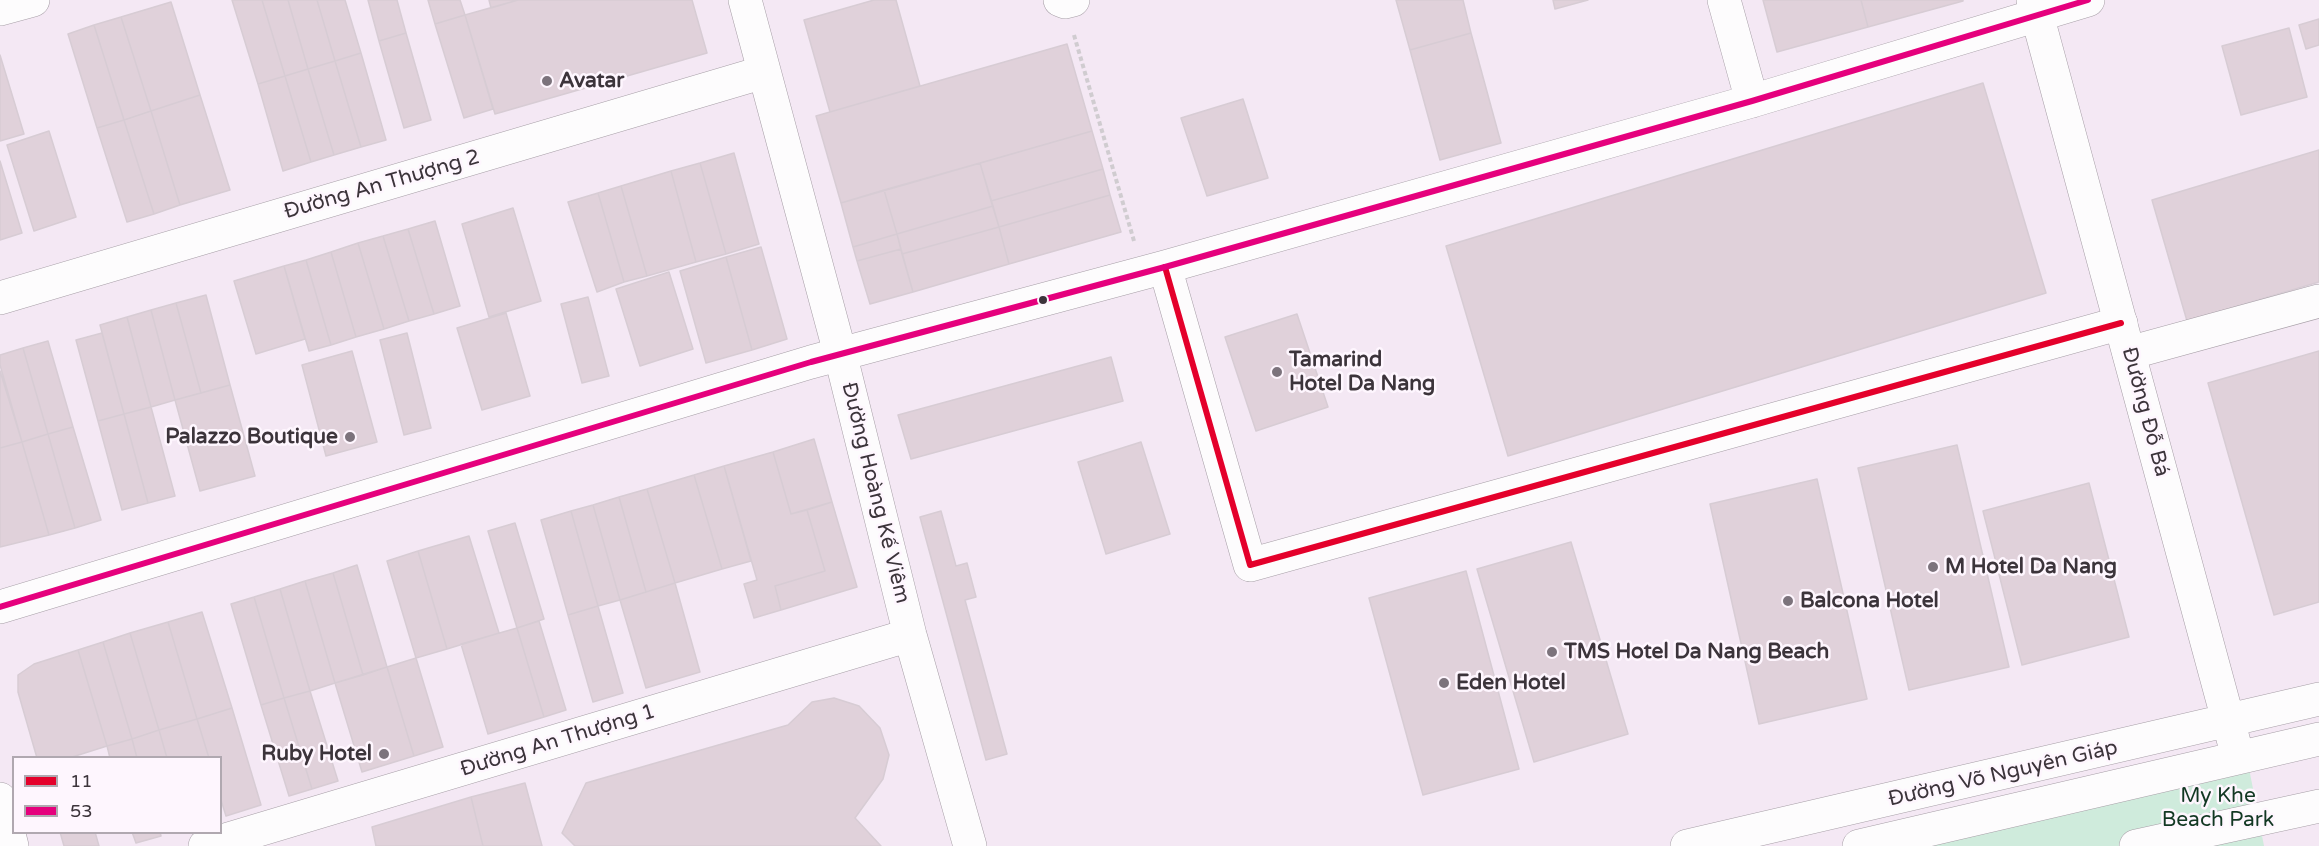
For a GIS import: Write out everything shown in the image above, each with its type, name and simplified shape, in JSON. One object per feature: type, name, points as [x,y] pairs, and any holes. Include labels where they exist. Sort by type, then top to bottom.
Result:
[{"type":"street","points":[[0,9],[33,0]]},
{"type":"street","name":"Đường Hoàng Kế Viêm","points":[[745,0],[840,353],[910,635],[970,846]]},
{"type":"street","points":[[1724,0],[1752,101]]},
{"type":"street","points":[[0,607],[840,353],[1165,267],[1752,101],[2036,7],[2088,0]]},
{"type":"street","name":"Đường Đỗ Bá","points":[[2036,7],[2238,757]]},
{"type":"street","name":"Đường An Thượng 2","points":[[0,298],[764,72]]},
{"type":"street","points":[[1165,267],[1251,566],[2125,338],[2319,301]]},
{"type":"street","name":"Đường An Thượng 1","points":[[205,846],[910,635]]},
{"type":"street","name":"Đường Võ Nguyên Giáp","points":[[1687,846],[2160,738],[2319,699]]},
{"type":"street","name":"Đường Võ Nguyên Giáp","points":[[1858,846],[2319,739]]},
{"type":"street","points":[[0,800],[12,846]]},
{"type":"street","points":[[2136,846],[2319,806]]},
{"type":"path","points":[[1066,1],[1134,243],[1165,267]]},
{"type":"green space","name":"My Khe Beach Park","points":[[2248,763],[2264,846],[1894,846]]},
{"type":"building","points":[[232,0],[262,0],[285,76],[258,84]]},
{"type":"building","points":[[262,0],[288,0],[308,69],[285,76]]},
{"type":"building","points":[[288,0],[317,0],[335,61],[308,69]]},
{"type":"building","points":[[317,0],[345,0],[361,53],[335,61]]},
{"type":"building","points":[[368,0],[397,0],[406,33],[379,41]]},
{"type":"building","points":[[428,0],[460,0],[465,15],[435,24]]},
{"type":"building","points":[[489,0],[518,0],[491,8]]},
{"type":"building","name":"Avatar","points":[[518,0],[692,0],[707,53],[495,114],[465,15]]},
{"type":"building","points":[[874,0],[896,0],[920,86],[830,112],[804,20]]},
{"type":"building","points":[[1396,0],[1463,0],[1471,33],[1410,50]]},
{"type":"building","points":[[1553,0],[1588,0],[1555,9]]},
{"type":"building","points":[[1763,0],[1861,0],[1868,27],[1777,52]]},
{"type":"building","points":[[1861,0],[1963,0],[1963,1],[1868,27]]},
{"type":"building","points":[[171,2],[200,95],[151,111],[121,17]]},
{"type":"building","points":[[465,15],[493,109],[464,118],[435,24]]},
{"type":"building","points":[[121,17],[151,111],[124,120],[94,25]]},
{"type":"building","points":[[2319,19],[2319,45],[2306,49],[2299,25]]},
{"type":"building","points":[[94,25],[124,120],[97,128],[68,34]]},
{"type":"building","points":[[2289,28],[2307,97],[2241,115],[2222,46]]},
{"type":"building","points":[[406,33],[431,120],[404,128],[379,41]]},
{"type":"building","points":[[1471,33],[1501,143],[1440,160],[1410,50]]},
{"type":"building","points":[[1067,44],[1092,131],[841,203],[816,116]]},
{"type":"building","points":[[361,53],[386,140],[361,147],[335,61]]},
{"type":"building","points":[[0,55],[24,134],[0,141]]},
{"type":"building","points":[[335,61],[361,147],[334,155],[308,69]]},
{"type":"building","points":[[308,69],[334,155],[311,162],[285,76]]},
{"type":"building","points":[[285,76],[311,162],[283,171],[258,84]]},
{"type":"building","points":[[1983,83],[2046,293],[1508,456],[1446,246]]},
{"type":"building","points":[[200,95],[230,190],[180,205],[151,111]]},
{"type":"building","points":[[1243,99],[1268,178],[1207,196],[1181,118]]},
{"type":"building","points":[[151,111],[180,205],[154,214],[124,120]]},
{"type":"building","points":[[124,120],[154,214],[127,222],[97,128]]},
{"type":"building","points":[[49,131],[76,217],[34,231],[7,145]]},
{"type":"building","points":[[1092,131],[1103,169],[991,201],[980,163]]},
{"type":"building","points":[[2319,150],[2319,282],[2187,321],[2152,200]]},
{"type":"building","points":[[734,153],[759,244],[726,254],[700,163]]},
{"type":"building","points":[[0,161],[22,233],[0,240]]},
{"type":"building","points":[[700,163],[726,254],[696,262],[671,171]]},
{"type":"building","points":[[980,163],[993,206],[897,234],[884,190]]},
{"type":"building","points":[[1103,169],[1110,195],[999,227],[991,201]]},
{"type":"building","points":[[671,171],[696,262],[647,276],[621,186]]},
{"type":"building","points":[[621,186],[647,276],[624,282],[598,193]]},
{"type":"building","points":[[884,190],[897,234],[853,247],[841,203]]},
{"type":"building","points":[[598,193],[624,282],[597,292],[568,202]]},
{"type":"building","points":[[1110,195],[1121,232],[1009,264],[999,227]]},
{"type":"building","points":[[993,206],[999,227],[902,254],[897,234]]},
{"type":"building","points":[[513,208],[541,301],[489,317],[462,224]]},
{"type":"building","points":[[435,221],[460,306],[434,314],[408,229]]},
{"type":"building","points":[[999,227],[1009,264],[913,292],[902,254]]},
{"type":"building","points":[[408,229],[434,314],[409,321],[383,236]]},
{"type":"building","points":[[897,234],[901,249],[857,261],[853,247]]},
{"type":"building","points":[[383,236],[409,321],[384,329],[358,243]]},
{"type":"building","points":[[358,243],[384,329],[356,337],[331,252]]},
{"type":"building","points":[[761,247],[787,339],[752,350],[726,257]]},
{"type":"building","points":[[901,249],[913,292],[870,304],[857,261]]},
{"type":"building","points":[[331,252],[356,337],[331,345],[306,260]]},
{"type":"building","points":[[726,257],[752,350],[706,363],[680,271]]},
{"type":"building","points":[[306,260],[331,345],[309,351],[284,266]]},
{"type":"building","points":[[284,266],[305,339],[256,354],[234,281]]},
{"type":"building","points":[[669,272],[693,349],[640,366],[616,289]]},
{"type":"building","points":[[206,295],[230,385],[201,393],[176,303]]},
{"type":"building","points":[[588,297],[609,376],[582,383],[561,304]]},
{"type":"building","points":[[176,303],[201,393],[175,400],[151,310]]},
{"type":"building","points":[[151,310],[175,400],[151,407],[127,317]]},
{"type":"building","points":[[506,313],[530,396],[482,410],[457,328]]},
{"type":"building","name":"Tamarind Hotel Da Nang","points":[[1297,314],[1328,407],[1256,431],[1225,337]]},
{"type":"building","points":[[127,317],[151,407],[124,414],[100,325]]},
{"type":"building","points":[[102,333],[124,414],[98,421],[76,340]]},
{"type":"building","points":[[407,333],[431,428],[404,435],[380,340]]},
{"type":"building","points":[[48,341],[73,427],[48,434],[23,348]]},
{"type":"building","points":[[23,348],[48,434],[22,442],[0,365],[0,355]]},
{"type":"building","points":[[352,351],[377,442],[326,456],[302,365]]},
{"type":"building","points":[[2319,351],[2319,602],[2274,615],[2208,383]]},
{"type":"building","points":[[1111,357],[1123,401],[911,459],[898,415]]},
{"type":"building","points":[[0,371],[22,442],[0,448]]},
{"type":"building","points":[[230,385],[255,476],[200,491],[175,400]]},
{"type":"building","points":[[151,407],[175,496],[148,503],[124,414]]},
{"type":"building","points":[[124,414],[148,503],[122,510],[98,421]]},
{"type":"building","points":[[73,427],[101,520],[75,528],[48,434]]},
{"type":"building","points":[[48,434],[75,528],[49,535],[22,442]]},
{"type":"building","points":[[814,439],[832,502],[791,514],[773,452]]},
{"type":"building","points":[[22,442],[49,535],[0,547],[0,448]]},
{"type":"building","points":[[1141,442],[1170,534],[1106,554],[1078,462]]},
{"type":"building","name":"M Hotel Da Nang","points":[[1957,445],[2009,667],[1909,690],[1858,468]]},
{"type":"building","points":[[773,452],[791,514],[807,510],[825,571],[775,586],[781,610],[754,618],[744,584],[757,580],[724,466]]},
{"type":"building","points":[[724,466],[751,561],[722,569],[694,475]]},
{"type":"building","points":[[694,475],[722,569],[675,583],[647,489]]},
{"type":"building","name":"Balcona Hotel","points":[[1817,479],[1867,699],[1759,724],[1710,504]]},
{"type":"building","points":[[2089,483],[2129,637],[2022,665],[1983,511]]},
{"type":"building","points":[[647,489],[675,583],[646,592],[619,497]]},
{"type":"building","points":[[619,497],[646,592],[620,600],[593,505]]},
{"type":"building","points":[[832,502],[857,587],[781,610],[775,586],[825,571],[807,510]]},
{"type":"building","points":[[593,505],[620,600],[598,606],[571,511]]},
{"type":"building","points":[[571,511],[598,606],[568,615],[541,520]]},
{"type":"building","points":[[941,511],[956,566],[967,563],[976,597],[965,600],[1007,754],[986,760],[920,517]]},
{"type":"building","points":[[515,523],[544,619],[517,628],[488,531]]},
{"type":"building","points":[[469,536],[499,633],[447,649],[418,551]]},
{"type":"building","name":"TMS Hotel Da Nang Beach","points":[[1571,542],[1628,734],[1534,762],[1477,569]]},
{"type":"building","points":[[418,551],[447,649],[416,658],[387,561]]},
{"type":"building","points":[[357,565],[387,667],[363,675],[333,573]]},
{"type":"building","name":"Eden Hotel","points":[[1466,571],[1519,769],[1423,795],[1369,598]]},
{"type":"building","points":[[333,573],[363,675],[335,683],[305,581]]},
{"type":"building","points":[[305,581],[335,683],[310,691],[280,589]]},
{"type":"building","points":[[675,583],[700,672],[646,688],[620,600]]},
{"type":"building","points":[[280,589],[310,691],[284,698],[254,597]]},
{"type":"building","points":[[254,597],[284,698],[261,705],[231,604]]},
{"type":"building","points":[[598,606],[623,693],[593,702],[568,615]]},
{"type":"building","points":[[202,612],[232,708],[197,719],[168,622]]},
{"type":"building","points":[[539,621],[566,710],[544,717],[517,628]]},
{"type":"building","points":[[168,622],[197,719],[159,730],[130,633]]},
{"type":"building","points":[[517,628],[544,717],[488,734],[461,644]]},
{"type":"building","points":[[130,633],[159,730],[132,739],[103,642]]},
{"type":"building","points":[[103,642],[132,739],[107,746],[78,650]]},
{"type":"building","points":[[78,650],[107,746],[75,756],[36,756],[18,692],[18,675],[34,664]]},
{"type":"building","points":[[416,658],[443,747],[414,756],[387,667]]},
{"type":"building","points":[[387,667],[414,756],[362,772],[335,683]]},
{"type":"building","points":[[310,691],[338,781],[312,789],[284,698]]},
{"type":"building","points":[[284,698],[312,789],[289,796],[261,705]]},
{"type":"building","points":[[834,698],[859,706],[880,728],[889,755],[883,779],[855,818],[881,846],[575,846],[562,833],[586,783],[788,725],[812,702]]},
{"type":"building","points":[[232,708],[261,805],[226,816],[222,803],[222,756],[208,756],[197,719]]},
{"type":"building","points":[[197,719],[208,756],[166,756],[159,730]]},
{"type":"building","points":[[159,730],[166,756],[136,756],[132,739]]},
{"type":"building","points":[[132,739],[136,756],[110,756],[107,746]]},
{"type":"building","points":[[525,783],[542,846],[483,846],[471,797]]},
{"type":"building","points":[[471,797],[483,846],[376,846],[372,827]]},
{"type":"building","points":[[61,834],[96,834],[99,846],[64,846]]},
{"type":"building","points":[[133,834],[160,834],[161,836],[136,843]]},
{"type":"transit line","name":"53","points":[[0,607],[811,362],[1165,267],[1752,101],[2088,0]]},
{"type":"transit line","name":"11","points":[[1165,267],[1250,565],[2121,323]]},
{"type":"place","name":"Avatar","points":[[547,81]]},
{"type":"place","name":"Tamarind Hotel Da Nang","points":[[1277,372]]},
{"type":"place","name":"Palazzo Boutique","points":[[350,437]]},
{"type":"place","name":"M Hotel Da Nang","points":[[1933,567]]},
{"type":"place","name":"Balcona Hotel","points":[[1788,601]]},
{"type":"place","name":"TMS Hotel Da Nang Beach","points":[[1552,652]]},
{"type":"place","name":"Eden Hotel","points":[[1444,683]]},
{"type":"place","name":"Ruby Hotel","points":[[384,754]]}]
